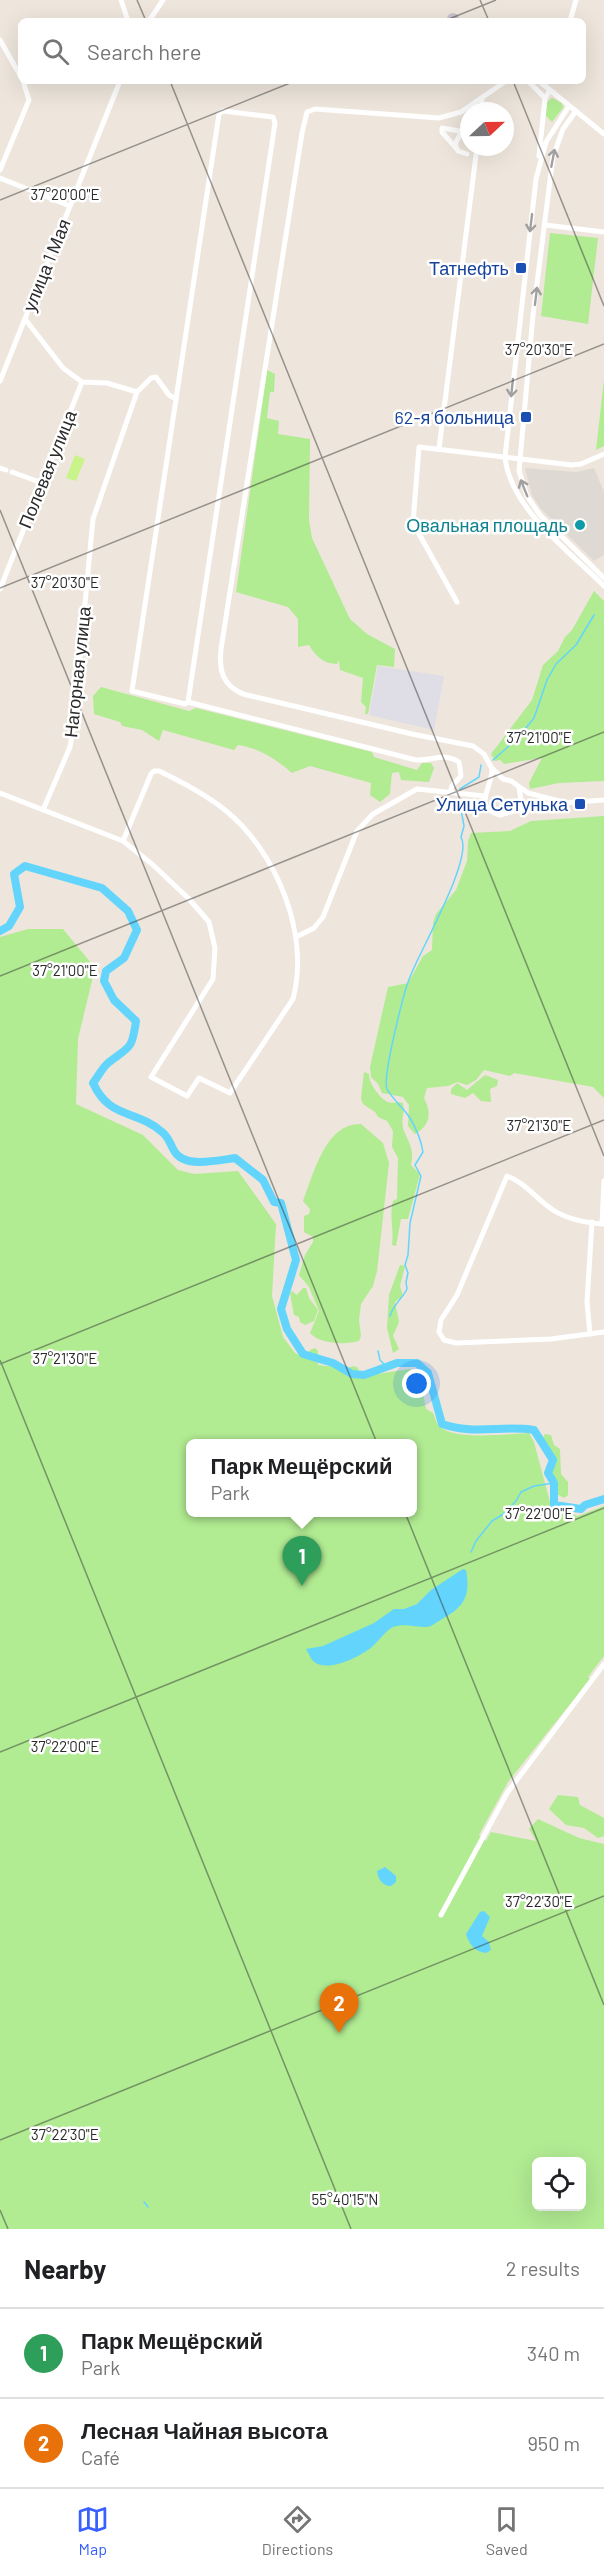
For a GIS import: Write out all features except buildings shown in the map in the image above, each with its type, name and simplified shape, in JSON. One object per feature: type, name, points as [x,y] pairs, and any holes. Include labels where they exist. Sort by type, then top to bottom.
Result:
[{"type":"street","points":[[121,0],[127,18]]},
{"type":"street","points":[[150,18],[163,0]]},
{"type":"street","points":[[571,18],[576,0]]},
{"type":"street","points":[[0,40],[18,72]]},
{"type":"street","points":[[14,66],[18,65]]},
{"type":"street","points":[[0,170],[28,100],[23,84]]},
{"type":"street","name":"улица 1 Мая","points":[[0,381],[119,84]]},
{"type":"street","points":[[502,84],[461,112],[439,118],[315,109],[307,112],[230,590],[220,669],[226,683],[233,690],[243,694],[473,746],[484,754],[503,779]]},
{"type":"street","points":[[531,84],[546,98]]},
{"type":"street","points":[[543,84],[604,134]]},
{"type":"street","points":[[550,90],[546,98],[543,119],[505,457],[510,481],[520,501],[604,586]]},
{"type":"street","points":[[539,161],[555,124],[569,106]]},
{"type":"street","points":[[188,702],[275,123],[273,117],[223,111],[219,114],[132,688],[135,693],[186,704],[188,702],[416,760],[445,756],[459,762],[461,776],[452,786],[450,793]]},
{"type":"street","points":[[576,111],[560,136],[553,157],[518,458],[520,478],[532,504],[540,515],[604,578]]},
{"type":"street","points":[[543,119],[555,124]]},
{"type":"street","points":[[460,131],[442,129],[442,132],[460,151]]},
{"type":"street","points":[[456,148],[457,136],[460,135]]},
{"type":"street","points":[[439,449],[476,156]]},
{"type":"street","points":[[0,178],[70,206]]},
{"type":"street","points":[[545,225],[604,232]]},
{"type":"street","points":[[520,313],[533,315]]},
{"type":"street","points":[[25,319],[63,368],[82,382],[107,383],[137,392],[151,378],[156,377],[176,399]]},
{"type":"street","name":"Полевая улица","points":[[0,589],[82,382]]},
{"type":"street","name":"Нагорная улица","points":[[43,810],[69,747],[73,730],[93,519],[137,392]]},
{"type":"street","points":[[457,602],[417,533],[412,517],[419,447],[572,465],[581,464],[604,454]]},
{"type":"street","points":[[6,470],[42,483]]},
{"type":"street","points":[[492,767],[490,783],[484,796],[487,806],[495,814],[506,815],[516,810],[560,801],[604,800]]},
{"type":"street","points":[[0,793],[123,841],[152,864],[189,899],[209,922],[215,948],[213,979],[151,1077],[187,1096],[199,1078],[230,1093],[293,999],[297,984],[296,937],[283,893],[269,862],[251,836],[226,810],[189,786],[154,771],[123,841]]},
{"type":"street","points":[[490,783],[503,779],[511,781],[519,788],[560,801]]},
{"type":"street","points":[[516,810],[521,800],[519,788]]},
{"type":"street","points":[[296,937],[314,928],[323,917],[357,831],[367,819],[417,789],[484,796]]},
{"type":"street","points":[[604,1181],[603,1224],[552,1210],[529,1189],[507,1176],[457,1295],[441,1320],[439,1332],[444,1340],[456,1343],[551,1339],[604,1332]]},
{"type":"street","points":[[590,1334],[586,1302],[592,1222]]},
{"type":"street","points":[[441,1915],[507,1793],[604,1664]]},
{"type":"shaded area","name":"Овальная площадь","points":[[525,468],[576,472],[594,468],[604,492],[604,555],[594,561],[541,509],[532,495]]},
{"type":"shaded area","points":[[378,666],[444,676],[434,730],[369,715]]},
{"type":"green space","points":[[552,98],[562,103],[563,108],[552,122],[546,116],[547,102]]},
{"type":"green space","points":[[550,233],[598,238],[588,324],[541,316]]},
{"type":"green space","points":[[267,370],[275,374],[274,392],[270,392],[267,418],[279,421],[278,434],[310,439],[309,520],[312,538],[350,619],[367,634],[395,649],[394,667],[377,665],[368,714],[365,714],[366,707],[361,702],[363,678],[340,670],[339,660],[337,664],[324,661],[309,645],[298,647],[298,619],[288,607],[236,592]]},
{"type":"green space","points":[[604,380],[604,446],[596,450]]},
{"type":"green space","points":[[75,455],[85,459],[76,481],[66,478]]},
{"type":"green space","points":[[594,591],[604,601],[604,781],[559,783],[530,789],[529,783],[542,758],[504,764],[500,760],[495,761],[491,754],[532,700],[543,665],[558,651]]},
{"type":"green space","points":[[101,687],[189,711],[196,708],[372,752],[374,757],[417,770],[422,763],[431,763],[434,768],[429,782],[401,780],[399,772],[392,773],[390,794],[380,802],[370,795],[371,783],[310,766],[292,773],[267,755],[246,746],[238,745],[234,750],[163,730],[159,741],[142,730],[122,726],[120,722],[94,714],[93,696]]},
{"type":"green space","points":[[604,816],[604,1098],[593,1087],[514,1073],[510,1076],[484,1070],[476,1080],[467,1085],[457,1082],[448,1086],[427,1088],[424,1098],[429,1114],[427,1123],[415,1134],[408,1126],[409,1105],[403,1097],[382,1093],[378,1084],[371,1077],[370,1067],[388,987],[408,983],[423,956],[432,950],[433,923],[436,914],[456,890],[467,861],[468,841],[471,833],[510,831],[531,821]]},
{"type":"green space","points":[[28,929],[63,929],[95,968],[78,1039],[76,1104],[143,1135],[178,1170],[194,1174],[238,1171],[276,1224],[272,1296],[283,1337],[295,1353],[306,1358],[310,1350],[315,1348],[318,1351],[318,1365],[336,1367],[340,1370],[354,1366],[358,1368],[360,1375],[364,1376],[410,1369],[420,1378],[426,1409],[433,1413],[438,1425],[446,1431],[468,1435],[529,1433],[534,1442],[551,1506],[578,1516],[604,1506],[604,1656],[588,1677],[590,1679],[508,1782],[479,1835],[486,1841],[491,1832],[536,1841],[529,1829],[538,1819],[579,1838],[604,1844],[604,2229],[0,2229],[0,937]]},
{"type":"green space","points":[[364,1072],[369,1074],[372,1086],[385,1100],[390,1103],[403,1103],[403,1128],[412,1150],[411,1165],[420,1174],[408,1219],[401,1219],[396,1246],[392,1245],[391,1212],[393,1201],[397,1199],[398,1158],[392,1147],[393,1131],[387,1121],[378,1117],[375,1112],[363,1104],[361,1099]]},
{"type":"green space","points":[[485,1075],[498,1080],[497,1086],[490,1089],[491,1102],[481,1101],[473,1093],[465,1098],[451,1094],[451,1089],[457,1083],[467,1090]]},
{"type":"green space","points":[[361,1124],[383,1143],[389,1163],[377,1271],[373,1286],[361,1304],[359,1341],[333,1343],[314,1337],[310,1333],[319,1311],[309,1287],[299,1275],[305,1255],[313,1242],[313,1237],[304,1232],[304,1216],[309,1214],[310,1209],[303,1201],[317,1165],[330,1141],[338,1132],[349,1126]]},
{"type":"green space","points":[[400,1265],[405,1266],[400,1286],[403,1296],[395,1302],[399,1322],[393,1336],[399,1349],[393,1353],[387,1328],[389,1295]]},
{"type":"green space","points":[[303,1288],[306,1288],[309,1298],[318,1310],[314,1321],[305,1325],[300,1322],[299,1317],[294,1315],[290,1293],[292,1291],[297,1295]]},
{"type":"green space","points":[[545,1434],[551,1435],[554,1445],[560,1449],[561,1474],[568,1482],[568,1495],[564,1498],[555,1493],[552,1471],[555,1460],[542,1439]]},
{"type":"green space","points":[[558,1795],[578,1797],[580,1805],[604,1818],[604,1836],[598,1838],[584,1828],[566,1825],[549,1809]]},
{"type":"water","points":[[463,1569],[466,1570],[467,1579],[464,1600],[450,1615],[434,1624],[426,1627],[405,1625],[393,1627],[368,1650],[353,1659],[335,1665],[327,1666],[313,1661],[306,1649],[323,1646],[374,1623],[394,1609],[404,1609],[417,1604],[431,1590]]},
{"type":"water","points":[[385,1867],[396,1876],[396,1882],[391,1886],[381,1882],[378,1877],[377,1871]]},
{"type":"water","points":[[484,1911],[490,1917],[482,1936],[489,1942],[491,1950],[486,1953],[473,1947],[466,1934],[480,1912]]},
{"type":"waterway","points":[[493,760],[517,739],[534,718],[547,680],[556,664],[576,645],[594,615]]},
{"type":"waterway","points":[[460,789],[479,777],[481,765]]},
{"type":"waterway","points":[[390,1316],[407,1289],[408,1273],[405,1265],[410,1223],[421,1176],[415,1165],[423,1152],[412,1122],[387,1089],[390,1052],[407,985],[444,906],[460,864],[463,848],[461,837],[464,826],[459,799]]},
{"type":"waterway","points":[[0,931],[9,926],[20,907],[14,874],[25,866],[102,888],[128,911],[137,930],[124,958],[106,971],[104,981],[114,1000],[136,1021],[135,1030],[129,1046],[106,1065],[93,1083],[100,1095],[115,1109],[143,1120],[162,1132],[178,1156],[189,1161],[200,1162],[235,1158],[263,1180],[274,1202],[281,1203],[296,1260],[281,1309],[287,1329],[303,1354],[333,1363],[352,1374],[364,1375],[397,1363],[417,1363],[428,1373],[442,1424],[465,1429],[534,1430],[553,1460],[548,1473],[554,1483],[554,1505],[581,1509],[585,1505],[604,1499]]},
{"type":"waterway","points":[[378,1351],[380,1360],[387,1367]]},
{"type":"waterway","points":[[471,1552],[476,1541],[492,1521],[502,1515],[516,1501],[521,1492],[534,1486],[554,1483]]},
{"type":"waterway","points":[[144,2202],[148,2207]]},
{"type":"place","name":"Татнефть","points":[[521,268]]},
{"type":"place","name":"62-я больница","points":[[526,417]]},
{"type":"place","name":"Овальная площадь","points":[[580,525]]},
{"type":"place","name":"Улица Сетунька","points":[[580,804]]},
{"type":"place","name":"Парк Мещёрский","points":[[302,1586]]},
{"type":"place","name":"Лесная Чайная высота","points":[[339,2033]]}]
